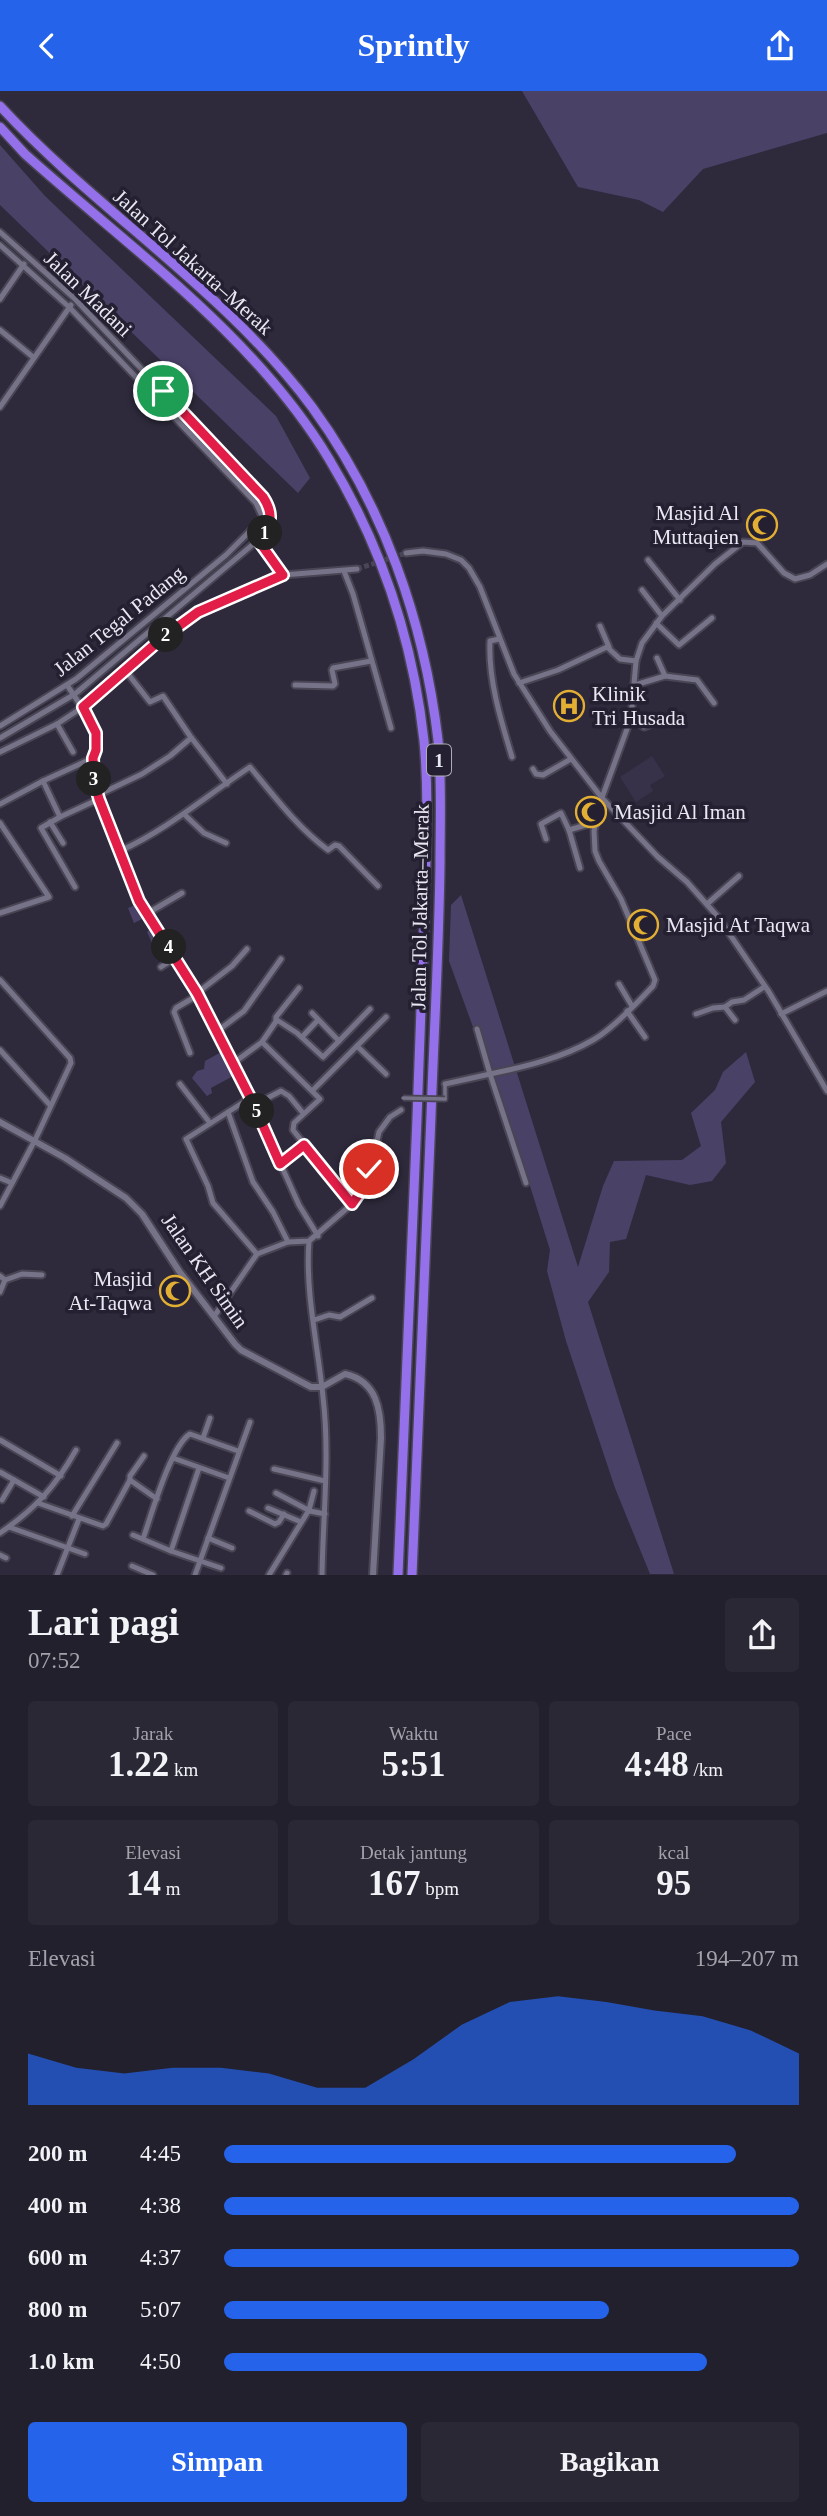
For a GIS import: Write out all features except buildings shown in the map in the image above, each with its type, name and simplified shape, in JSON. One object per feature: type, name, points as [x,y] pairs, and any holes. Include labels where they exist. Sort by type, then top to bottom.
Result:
[{"type":"highway","name":"Jalan Tol Jakarta–Merak","points":[[0,106],[83,187],[206,293],[253,338],[312,407],[354,473],[377,519],[397,564],[418,628],[428,673],[438,743],[441,801],[439,914],[412,1574]]},
{"type":"highway","name":"Jalan Tol Jakarta–Merak","points":[[0,127],[35,162],[217,324],[292,406],[329,458],[356,508],[398,611],[412,665],[424,742],[427,820],[398,1574]]},
{"type":"street","name":"Jalan Madani","points":[[0,232],[75,299],[263,497],[271,508],[271,521]]},
{"type":"street","name":"Jalan Madani","points":[[0,245],[69,307],[256,503],[262,518]]},
{"type":"street","points":[[0,299],[28,259]]},
{"type":"street","points":[[0,407],[75,299]]},
{"type":"street","points":[[0,330],[33,357]]},
{"type":"street","points":[[258,540],[271,521],[262,518],[250,531],[283,575]]},
{"type":"street","name":"Jalan Tegal Padang","points":[[0,726],[67,685],[226,555],[250,531]]},
{"type":"street","name":"Jalan Tegal Padang","points":[[0,738],[75,694],[258,540]]},
{"type":"street","points":[[215,1315],[257,1254],[288,1242],[309,1241],[352,1204],[368,1181],[379,1132],[390,1117],[401,1111],[403,1098],[446,1099],[445,1084],[529,1065],[572,1050],[605,1032],[650,989],[654,980],[621,899],[595,851],[594,831],[602,798],[631,718],[636,661],[642,643],[662,616],[728,552],[747,541],[757,543],[784,573],[794,579],[810,575],[827,563]]},
{"type":"street","points":[[406,553],[440,552],[454,556],[466,564],[480,587],[519,683],[571,759],[602,798],[707,904],[764,987],[827,1091]]},
{"type":"street","points":[[226,555],[232,562]]},
{"type":"street","points":[[648,560],[680,600]]},
{"type":"street","points":[[0,752],[57,724],[83,707],[161,639],[208,606],[283,575],[357,569]]},
{"type":"street","points":[[344,571],[391,728]]},
{"type":"street","points":[[642,590],[662,616]]},
{"type":"street","points":[[656,623],[679,645],[712,618]]},
{"type":"street","points":[[600,626],[609,647],[620,659],[636,661]]},
{"type":"street","points":[[499,639],[490,641],[492,665],[503,727],[512,757]]},
{"type":"street","points":[[519,683],[558,670],[609,647]]},
{"type":"street","points":[[657,658],[665,677]]},
{"type":"street","points":[[295,685],[333,686],[333,668],[371,661]]},
{"type":"street","points":[[125,670],[151,702],[163,696],[190,737],[227,784]]},
{"type":"street","points":[[635,684],[665,677],[697,680],[714,703]]},
{"type":"street","points":[[67,685],[83,707],[96,733],[93,758],[98,797],[139,901],[198,994],[254,1105],[299,1205],[317,1235]]},
{"type":"street","points":[[631,718],[644,727],[663,720]]},
{"type":"street","points":[[57,724],[73,752]]},
{"type":"street","points":[[75,887],[41,828],[142,774],[190,737]]},
{"type":"street","points":[[0,804],[78,762],[93,758]]},
{"type":"street","points":[[533,769],[538,775],[543,775],[571,759]]},
{"type":"street","points":[[120,851],[149,838],[185,815],[250,767],[300,825],[328,850],[335,845],[339,846],[379,886]]},
{"type":"street","points":[[43,781],[60,817]]},
{"type":"street","points":[[546,839],[541,824],[561,813],[580,868]]},
{"type":"street","points":[[185,815],[204,833],[226,843]]},
{"type":"street","points":[[50,822],[63,843]]},
{"type":"street","points":[[569,830],[596,822]]},
{"type":"street","points":[[0,823],[49,897],[0,913]]},
{"type":"street","points":[[707,904],[739,876]]},
{"type":"street","points":[[148,913],[182,893]]},
{"type":"street","points":[[190,1053],[174,1012],[176,1008],[232,966],[247,949]]},
{"type":"street","points":[[161,967],[175,958]]},
{"type":"street","points":[[216,1032],[244,1011],[281,959]]},
{"type":"street","points":[[0,980],[2,988],[70,1058],[71,1063],[0,1206]]},
{"type":"street","points":[[619,985],[645,1037]]},
{"type":"street","points":[[695,1014],[744,1000],[764,987]]},
{"type":"street","points":[[232,1064],[262,1042],[276,1021],[275,1017],[299,988]]},
{"type":"street","points":[[781,1014],[827,991]]},
{"type":"street","points":[[725,1007],[734,1020]]},
{"type":"street","points":[[276,1021],[279,1020],[302,1037],[323,1057],[370,1009]]},
{"type":"street","points":[[312,1013],[339,1041]]},
{"type":"street","points":[[313,1090],[386,1017]]},
{"type":"street","points":[[302,1037],[318,1020]]},
{"type":"street","points":[[477,1029],[526,1183]]},
{"type":"street","points":[[262,1042],[313,1090],[320,1100],[303,1113],[294,1123],[292,1130],[352,1204]]},
{"type":"street","points":[[357,1046],[386,1074]]},
{"type":"street","points":[[0,1050],[50,1105]]},
{"type":"street","points":[[180,1084],[210,1123]]},
{"type":"street","points":[[254,1105],[281,1091],[289,1096],[303,1113]]},
{"type":"street","points":[[250,1098],[186,1139],[186,1143],[213,1203],[257,1254]]},
{"type":"street","points":[[228,1112],[253,1182],[273,1212],[288,1242]]},
{"type":"street","name":"Jalan KH Simin","points":[[0,1122],[65,1158],[134,1205],[151,1226],[179,1271],[241,1350],[310,1387],[322,1387]]},
{"type":"street","points":[[280,1164],[304,1145]]},
{"type":"street","points":[[0,1178],[12,1183]]},
{"type":"street","points":[[309,1241],[309,1269],[322,1387],[325,1481],[322,1574]]},
{"type":"street","points":[[0,1292],[3,1278],[22,1274],[42,1275]]},
{"type":"street","points":[[314,1320],[328,1315],[340,1317],[372,1298]]},
{"type":"street","points":[[322,1387],[345,1374],[355,1376],[374,1393],[378,1401],[381,1438],[373,1574]]},
{"type":"street","points":[[202,1438],[211,1418]]},
{"type":"street","points":[[195,1574],[250,1422]]},
{"type":"street","points":[[143,1539],[173,1458],[187,1435],[238,1451]]},
{"type":"street","points":[[0,1440],[61,1476]]},
{"type":"street","points":[[72,1516],[117,1443]]},
{"type":"street","points":[[0,1533],[44,1497],[61,1476],[76,1450]]},
{"type":"street","points":[[38,1503],[104,1526],[130,1481],[130,1476],[144,1456]]},
{"type":"street","points":[[173,1458],[229,1478]]},
{"type":"street","points":[[171,1551],[199,1468]]},
{"type":"street","points":[[274,1469],[325,1481]]},
{"type":"street","points":[[0,1472],[44,1497]]},
{"type":"street","points":[[2,1500],[14,1480]]},
{"type":"street","points":[[130,1481],[157,1499]]},
{"type":"street","points":[[269,1574],[309,1510],[314,1491]]},
{"type":"street","points":[[276,1493],[309,1510],[325,1514]]},
{"type":"street","points":[[268,1508],[301,1522]]},
{"type":"street","points":[[249,1511],[275,1524],[284,1514]]},
{"type":"street","points":[[57,1574],[79,1519]]},
{"type":"street","points":[[9,1527],[85,1553]]},
{"type":"street","points":[[133,1535],[221,1568]]},
{"type":"street","points":[[208,1538],[232,1548]]},
{"type":"street","points":[[132,1566],[153,1574]]},
{"type":"shaded area","points":[[522,91],[827,91],[827,133],[703,169],[663,212],[639,200],[578,187]]},
{"type":"shaded area","points":[[0,145],[45,196],[276,416],[310,478],[298,493],[0,205]]},
{"type":"shaded area","points":[[652,756],[665,776],[650,785],[653,791],[636,802],[620,777]]},
{"type":"shaded area","points":[[461,895],[578,1267],[603,1186],[614,1161],[682,1160],[701,1146],[691,1113],[715,1090],[723,1072],[746,1052],[755,1082],[721,1122],[726,1163],[712,1181],[690,1185],[646,1175],[626,1239],[610,1242],[609,1272],[588,1302],[674,1574],[650,1574],[615,1488],[566,1341],[547,1271],[550,1250],[525,1170],[449,961],[451,905]]},
{"type":"shaded area","points":[[138,904],[172,958],[161,963],[147,932],[151,929],[142,919],[134,923],[128,908]]},
{"type":"shaded area","points":[[223,1051],[235,1075],[211,1088],[212,1093],[207,1096],[192,1078],[197,1071],[204,1069],[205,1061]]},
{"type":"tunnel","points":[[357,569],[406,553]]},
{"type":"place","name":"Masjid Al Muttaqien","points":[[762,525]]},
{"type":"place","name":"Klinik Tri Husada","points":[[569,706]]},
{"type":"place","name":"Masjid Al Iman","points":[[591,812]]},
{"type":"place","name":"Masjid At Taqwa","points":[[643,925]]},
{"type":"place","name":"Masjid At-Taqwa","points":[[175,1291]]},
{"type":"route","points":[[163,391],[271,508],[271,521],[258,540],[283,575],[198,612],[161,639],[83,707],[95,727],[97,738],[93,758],[94,781],[139,901],[197,993],[254,1105],[280,1164],[304,1145],[352,1204],[368,1181],[369,1169]]}]
